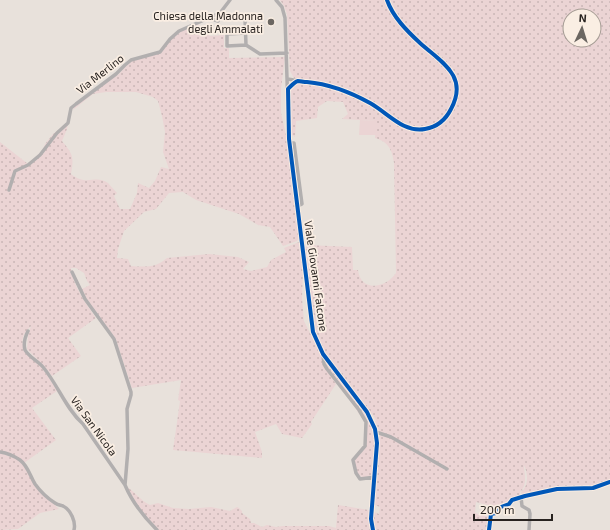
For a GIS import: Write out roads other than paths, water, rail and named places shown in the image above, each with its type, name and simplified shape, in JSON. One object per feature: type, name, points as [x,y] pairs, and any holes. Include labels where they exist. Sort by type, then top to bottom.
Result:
[{"type":"street","name":"Via Merlino","points":[[9,190],[14,171],[28,165],[40,155],[56,133],[68,123],[71,108],[116,74],[131,60],[160,52],[170,39],[179,31],[220,13],[230,0]]},
{"type":"street","points":[[276,0],[284,13],[288,89]]},
{"type":"street","points":[[288,79],[324,85],[352,94],[370,103],[409,128],[428,128],[444,120],[455,101],[456,85],[453,76],[446,64],[419,42],[397,18],[388,0]]},
{"type":"street","points":[[208,18],[218,21],[220,13]]},
{"type":"street","points":[[245,19],[246,45]]},
{"type":"street","points":[[246,33],[227,34],[227,46],[246,45],[260,54],[287,53]]},
{"type":"street","points":[[288,89],[292,84],[298,81]]},
{"type":"street","name":"Viale Giovanni Falcone","points":[[288,89],[290,143],[294,143],[302,204],[298,206],[315,336],[323,354],[367,412],[372,420],[376,432],[377,443],[372,519],[373,530]]},
{"type":"street","points":[[72,272],[85,300],[114,339],[131,392],[127,409],[128,449],[125,484]]},
{"type":"street","name":"Via San Nicola","points":[[28,331],[24,341],[26,350],[43,367],[68,406],[83,424],[125,484],[128,493],[143,516],[157,530]]},
{"type":"street","points":[[323,354],[323,359],[327,368],[366,422],[365,446],[353,460],[357,476],[362,479],[375,477]]},
{"type":"street","points":[[376,432],[391,438],[447,469]]},
{"type":"street","points":[[0,452],[22,462],[31,475],[34,483],[45,495],[58,505],[66,508],[74,519],[74,530]]},
{"type":"street","points":[[489,530],[490,514],[496,513],[501,507],[509,504],[512,500],[558,489],[593,488],[610,482]]},
{"type":"street","points":[[521,497],[522,506],[529,510],[530,514],[529,530]]},
{"type":"place","name":"Chiesa della Madonna degli Ammalati","points":[[271,22]]}]
